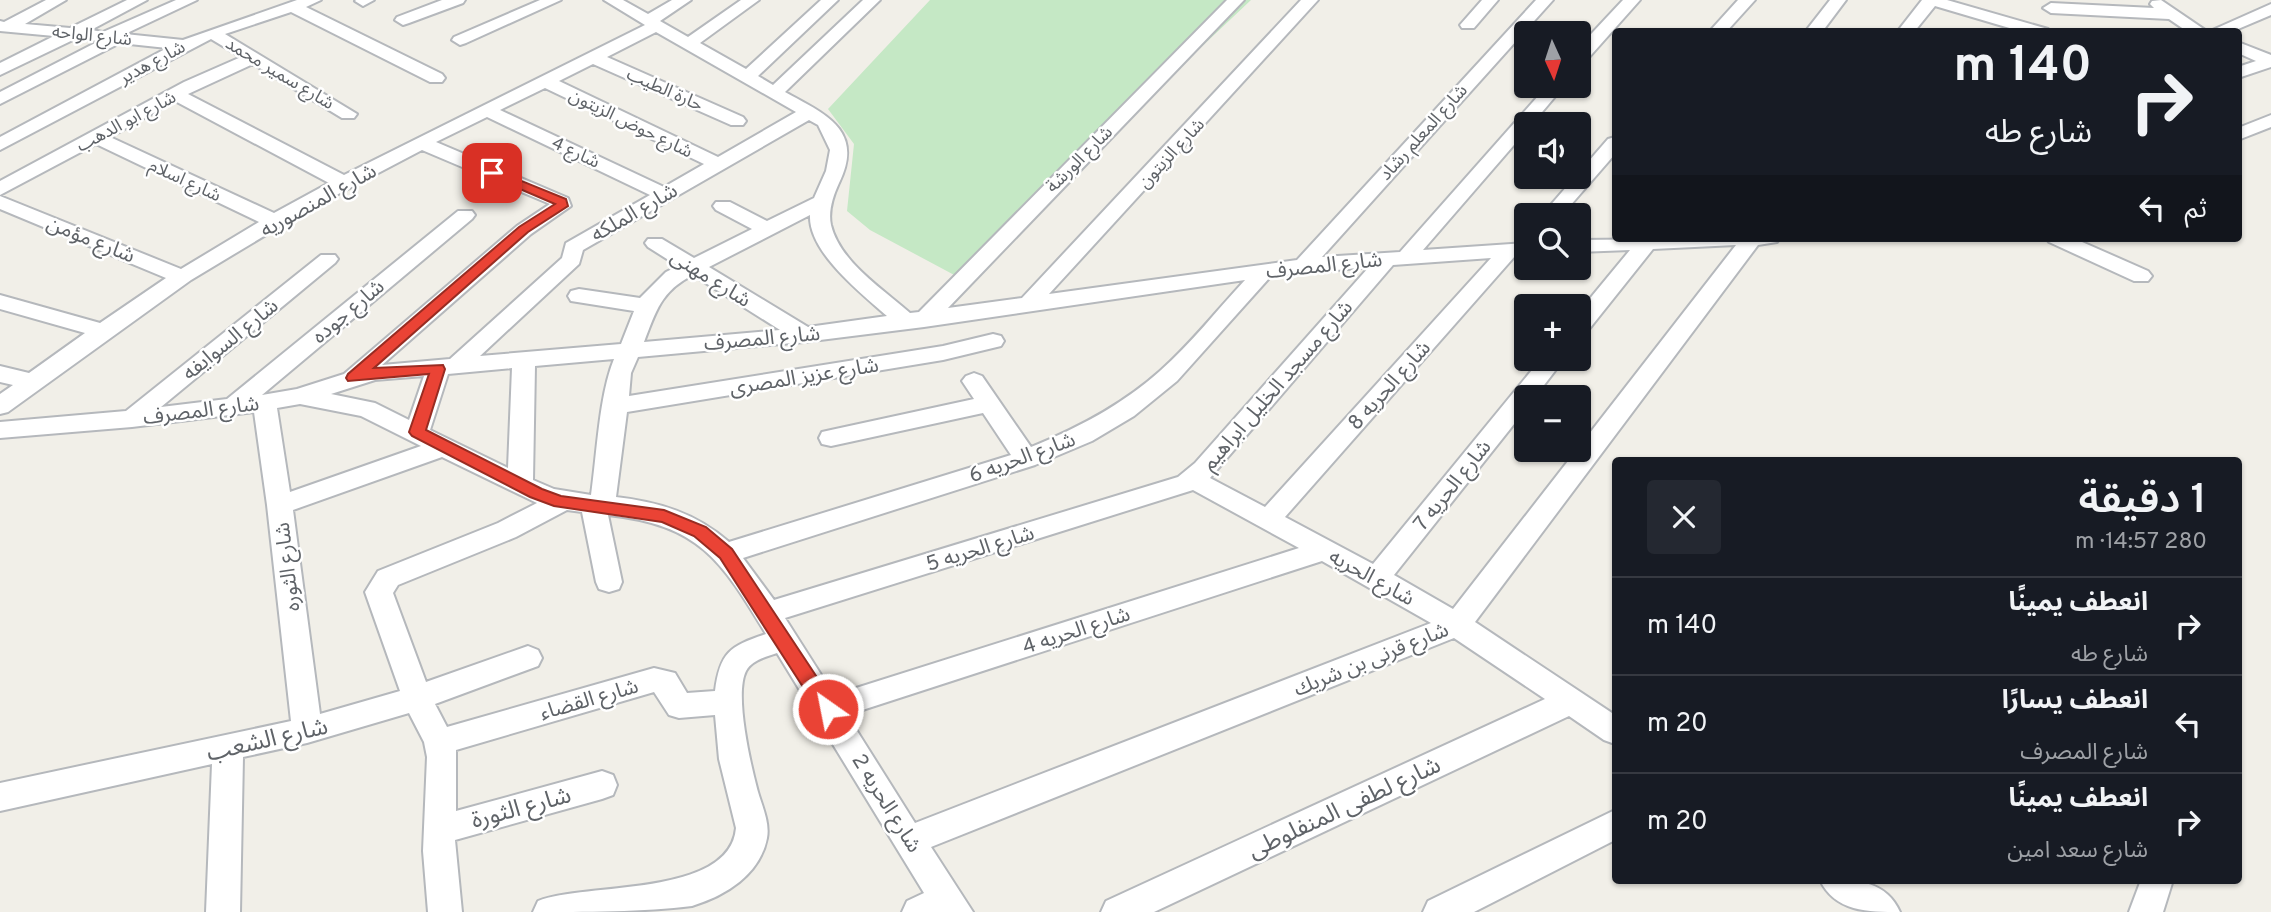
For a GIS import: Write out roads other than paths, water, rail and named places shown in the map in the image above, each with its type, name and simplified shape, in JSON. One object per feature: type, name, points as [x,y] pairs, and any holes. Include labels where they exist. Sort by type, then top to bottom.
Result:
[{"type":"street","points":[[3,27],[58,0]]},
{"type":"street","points":[[0,70],[139,0]]},
{"type":"street","points":[[0,99],[112,37],[190,0]]},
{"type":"street","name":"شارع هدير","points":[[0,144],[185,44],[313,0]]},
{"type":"street","points":[[403,20],[457,0]]},
{"type":"street","points":[[460,40],[553,0]]},
{"type":"street","points":[[612,0],[824,121],[839,143],[841,156],[822,201],[820,222],[828,243],[843,262],[915,321]]},
{"type":"street","name":"شارع المنصوريه","points":[[0,406],[183,277],[276,222],[422,143],[594,58],[652,23],[683,0]]},
{"type":"street","points":[[688,44],[751,0]]},
{"type":"street","points":[[748,77],[830,0]]},
{"type":"street","points":[[775,92],[872,0]]},
{"type":"street","name":"شارع الورشة","points":[[915,321],[1236,0]]},
{"type":"street","name":"شارع الزيتون","points":[[1029,303],[1310,0]]},
{"type":"street","points":[[1468,25],[1490,0]]},
{"type":"street","name":"شارع المعلم رشاد","points":[[1304,265],[1416,138],[1545,0]]},
{"type":"street","points":[[1591,45],[1632,0]]},
{"type":"street","points":[[1721,28],[1747,0]]},
{"type":"street","points":[[1816,28],[1838,0]]},
{"type":"street","points":[[1908,28],[1931,0],[2028,28]]},
{"type":"street","points":[[2001,0],[2006,22]]},
{"type":"street","points":[[2152,0],[2194,28]]},
{"type":"street","points":[[293,7],[436,78]]},
{"type":"street","points":[[2051,8],[2172,14]]},
{"type":"street","points":[[2226,28],[2271,9]]},
{"type":"street","name":"شارع الواحه","points":[[3,27],[185,44]]},
{"type":"street","name":"شارع سمير محمد","points":[[212,33],[348,114]]},
{"type":"street","points":[[2242,49],[2271,61]]},
{"type":"street","name":"شارع ابو الدهب","points":[[0,189],[175,94],[255,58]]},
{"type":"street","name":"حارة الطيب","points":[[594,58],[737,121]]},
{"type":"street","points":[[2242,72],[2271,61]]},
{"type":"street","name":"شارع حوض الزيتون","points":[[545,82],[718,164]]},
{"type":"street","points":[[175,94],[346,184]]},
{"type":"street","name":"شارع مسجد الخليل ابراهيم","points":[[1192,479],[1545,98]]},
{"type":"street","name":"شارع 4","points":[[486,110],[666,195]]},
{"type":"street","name":"شارع الملكه","points":[[447,368],[572,260],[573,247],[810,112]]},
{"type":"street","points":[[2242,133],[2271,120]]},
{"type":"street","name":"شارع اسلام","points":[[95,137],[276,222]]},
{"type":"street","points":[[354,378],[524,230],[559,208],[561,202],[422,143]]},
{"type":"street","points":[[1562,203],[1612,146]]},
{"type":"street","points":[[609,582],[597,506],[620,373],[645,306],[665,282],[822,201]]},
{"type":"street","name":"شارع مؤمن","points":[[0,202],[183,277]]},
{"type":"street","points":[[723,206],[767,229]]},
{"type":"street","name":"شارع جوده","points":[[232,408],[465,215]]},
{"type":"street","points":[[1591,245],[1625,242]]},
{"type":"street","points":[[1591,312],[1647,242]]},
{"type":"street","name":"شارع قرنى بن شريك","points":[[910,841],[1457,625],[1750,242]]},
{"type":"street","points":[[2065,242],[2141,276]]},
{"type":"street","name":"شارع مهنى","points":[[655,243],[804,335]]},
{"type":"street","name":"شارع المصرف","points":[[0,429],[232,408],[299,396],[374,373],[804,335],[1304,265],[1514,249]]},
{"type":"street","name":"شارع الحريه 8","points":[[1268,520],[1514,256]]},
{"type":"street","name":"شارع السوايفه","points":[[132,419],[328,259]]},
{"type":"street","name":"شارع الحريه 6","points":[[726,553],[1026,459],[1083,435],[1126,410],[1169,376],[1264,271]]},
{"type":"street","points":[[579,296],[645,306]]},
{"type":"street","points":[[0,302],[104,331]]},
{"type":"street","name":"شارع عزيز المصرى","points":[[614,406],[943,353],[993,341]]},
{"type":"street","points":[[520,484],[524,361]]},
{"type":"street","points":[[417,432],[447,368]]},
{"type":"street","name":"شارع الحريه 7","points":[[1377,578],[1543,371]]},
{"type":"street","points":[[0,374],[33,382]]},
{"type":"street","points":[[974,381],[1026,459]]},
{"type":"street","name":"شارع الحريه 2","points":[[299,396],[344,403],[367,410],[560,502],[664,517],[684,523],[700,532],[726,553],[767,613],[910,841],[940,908]]},
{"type":"street","name":"شارع الثوره","points":[[264,403],[280,505],[307,730]]},
{"type":"street","points":[[831,438],[990,403]]},
{"type":"street","points":[[280,505],[446,446]]},
{"type":"street","name":"شارع الحريه","points":[[1192,479],[1377,578],[1457,625],[1612,729]]},
{"type":"street","name":"شارع الحريه 5","points":[[767,613],[1166,490],[1192,479]]},
{"type":"street","points":[[445,912],[439,830],[444,771],[439,742],[417,698],[379,593],[383,582],[519,524],[560,502]]},
{"type":"street","name":"شارع الحريه 4","points":[[828,709],[1324,550]]},
{"type":"street","points":[[550,912],[617,905],[692,890],[721,877],[735,867],[751,841],[752,828],[734,759],[728,702],[732,667],[740,656],[783,640]]},
{"type":"street","name":"شارع الشعب","points":[[0,797],[88,776],[228,750],[307,730],[417,698],[528,658]]},
{"type":"street","name":"شارع القضاء","points":[[439,742],[654,680],[664,682],[679,706],[728,702]]},
{"type":"street","name":"شارع لطفى المنفلوطى","points":[[1118,912],[1571,701]]},
{"type":"street","points":[[223,912],[228,750]]},
{"type":"street","name":"شارع الثورة","points":[[439,830],[602,785]]},
{"type":"street","points":[[1440,912],[1612,826]]},
{"type":"street","points":[[1842,884],[1883,912]]}]
